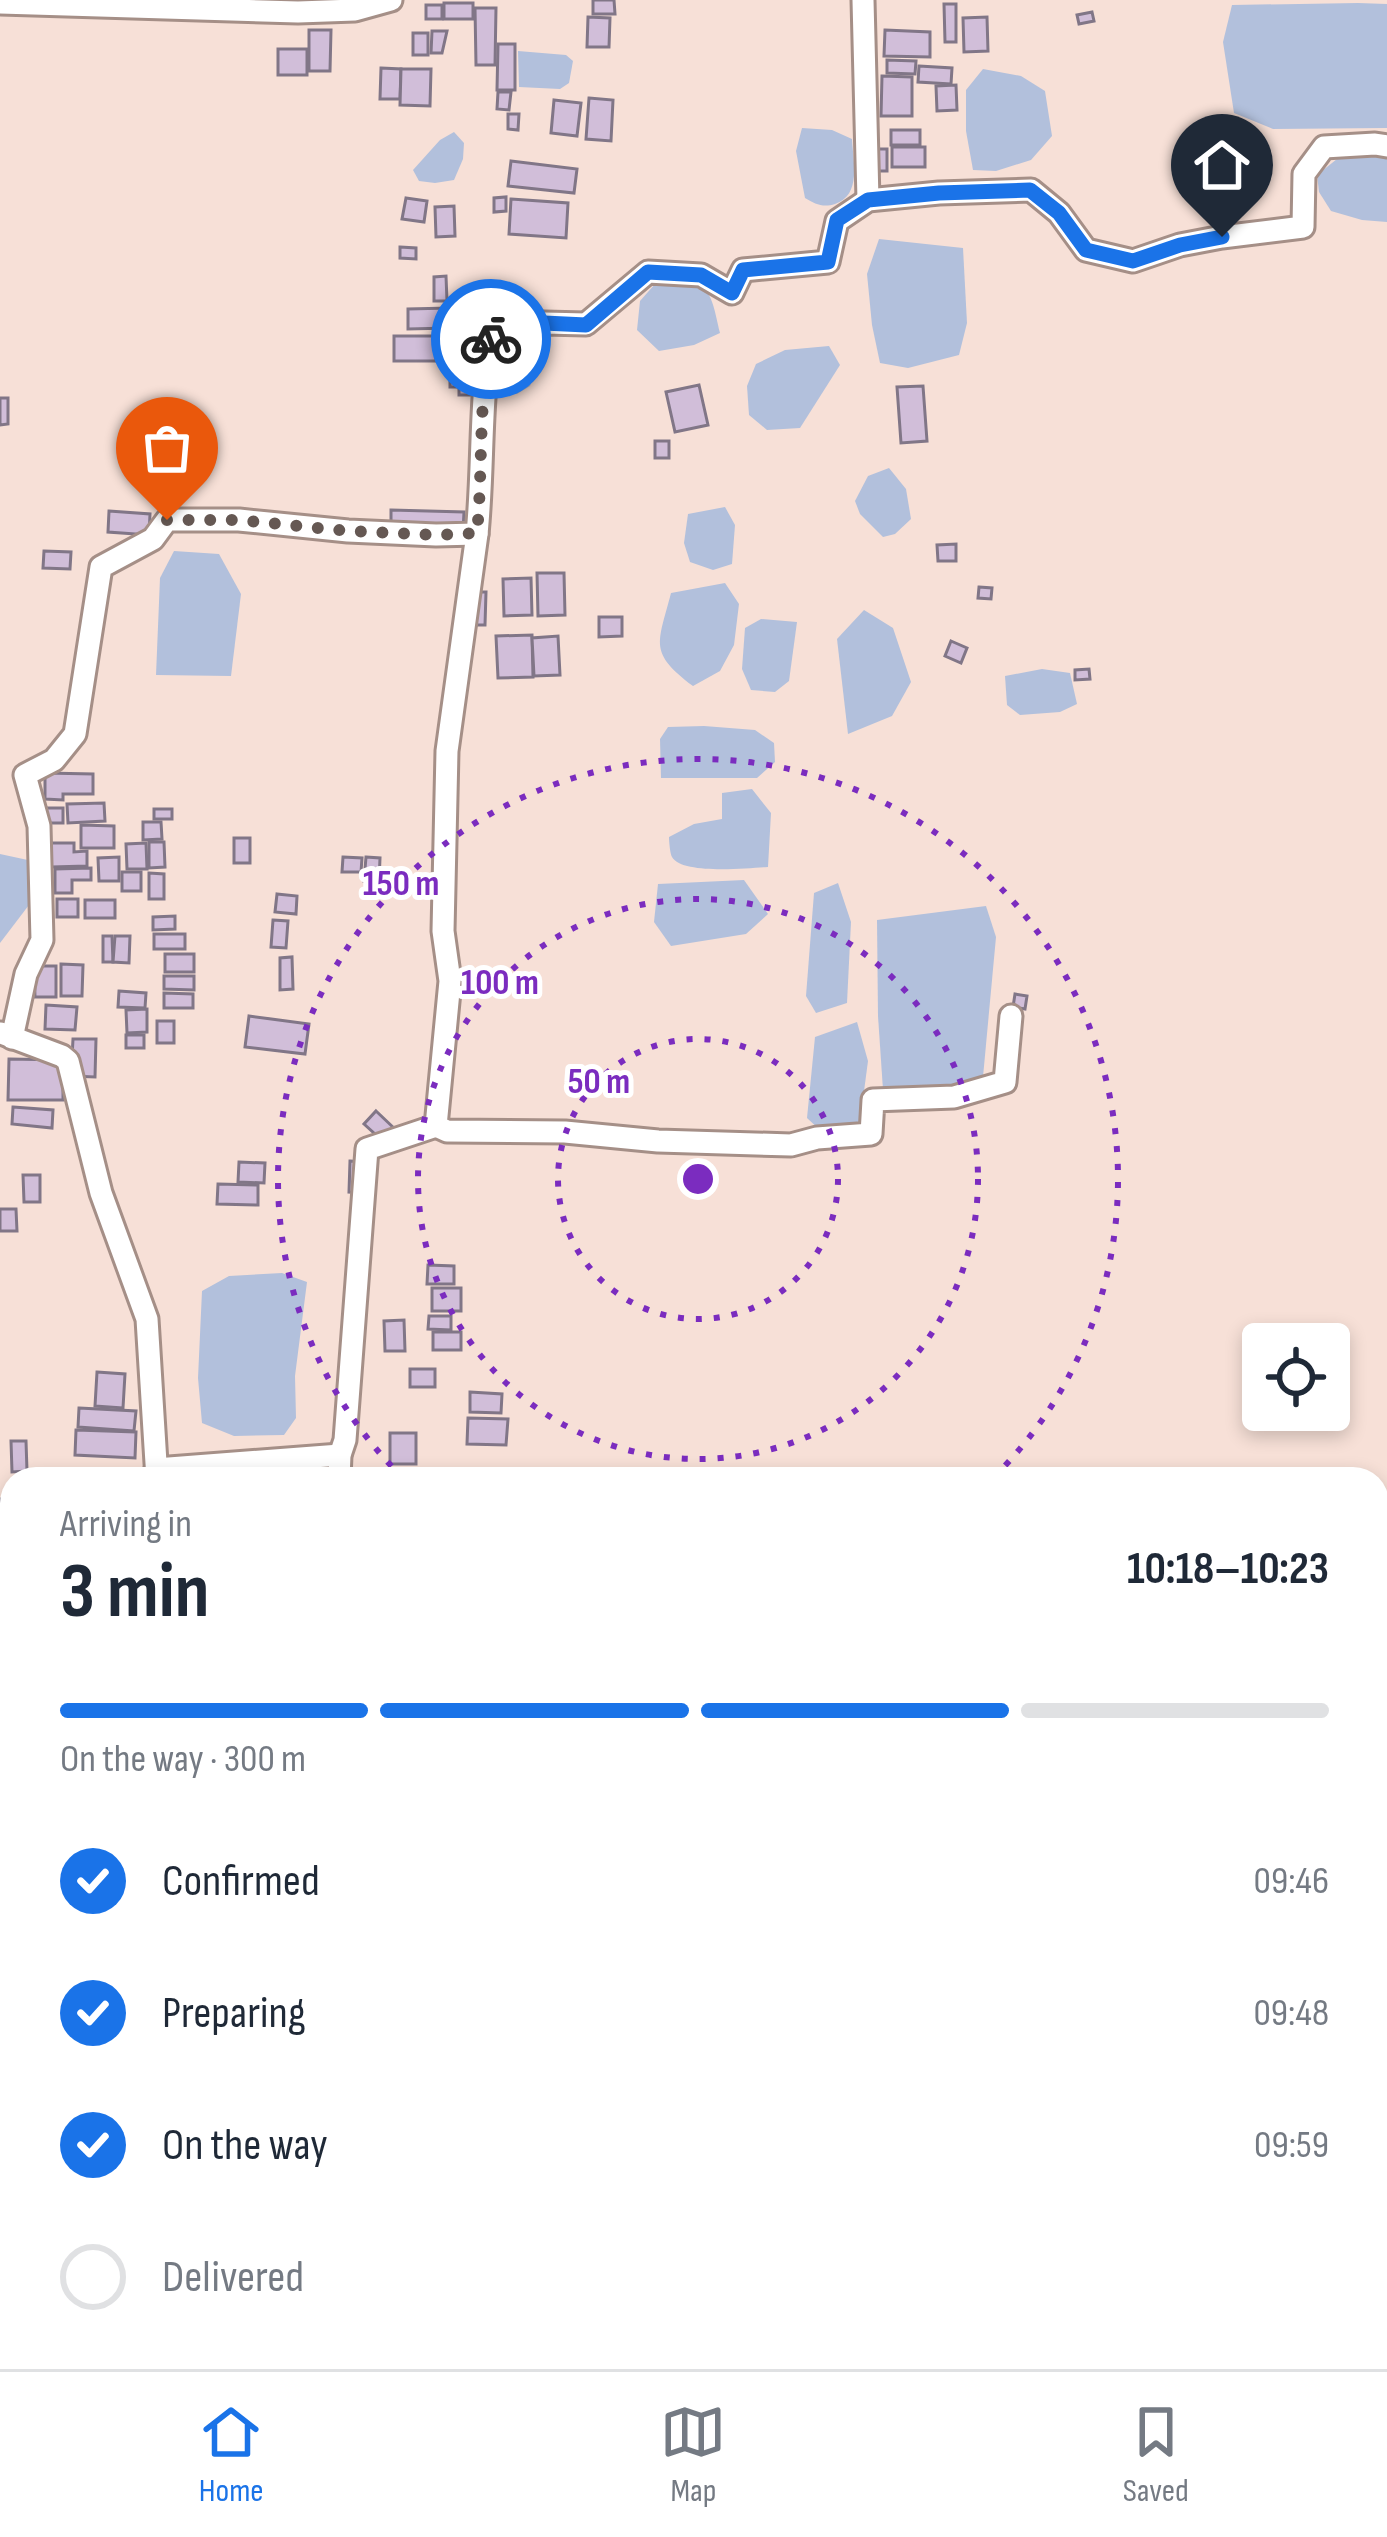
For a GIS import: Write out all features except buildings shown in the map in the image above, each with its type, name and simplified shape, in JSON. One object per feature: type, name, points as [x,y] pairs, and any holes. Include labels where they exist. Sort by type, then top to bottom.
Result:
[{"type":"street","points":[[0,3],[298,12],[355,10],[391,0]]},
{"type":"street","points":[[862,0],[868,200]]},
{"type":"street","points":[[436,1126],[450,981],[443,931],[447,751],[482,488],[484,370],[493,326],[586,325],[648,272],[701,275],[732,293],[743,270],[828,262],[837,220],[868,200],[1030,190],[1059,213],[1086,250],[1133,261],[1180,245],[1303,227],[1304,174],[1324,147],[1387,146]]},
{"type":"street","points":[[157,1467],[147,1319],[101,1193],[68,1061],[6,1035],[42,940],[39,826],[25,776],[54,760],[75,734],[101,567],[153,539],[167,520],[239,520],[436,535],[477,533]]},
{"type":"street","points":[[340,1467],[367,1149],[436,1126],[447,1131],[565,1132],[658,1142],[790,1144],[871,1134],[873,1100],[954,1097],[1004,1082],[1011,1016]]},
{"type":"street","points":[[224,1467],[340,1455]]},
{"type":"water","points":[[1387,4],[1387,128],[1273,129],[1234,113],[1223,42],[1232,5]]},
{"type":"water","points":[[518,51],[566,55],[573,61],[569,83],[560,89],[519,87]]},
{"type":"water","points":[[983,69],[1021,76],[1045,91],[1052,136],[1031,160],[996,171],[973,170],[966,90]]},
{"type":"water","points":[[802,128],[832,130],[852,139],[853,185],[844,200],[827,206],[805,198],[796,151]]},
{"type":"water","points":[[454,132],[464,143],[454,180],[419,181],[413,170],[440,140]]},
{"type":"water","points":[[1387,156],[1387,222],[1331,211],[1319,192],[1317,175],[1337,159]]},
{"type":"water","points":[[879,239],[963,248],[967,323],[959,355],[908,368],[880,363],[867,274]]},
{"type":"water","points":[[663,275],[705,290],[720,333],[694,345],[659,351],[637,330],[640,301]]},
{"type":"water","points":[[513,346],[527,353],[536,370],[530,386],[517,394],[497,394],[494,377],[500,349]]},
{"type":"water","points":[[829,346],[840,365],[800,428],[767,430],[749,415],[747,386],[756,364],[785,350]]},
{"type":"water","points":[[889,468],[906,489],[911,519],[895,534],[883,537],[860,514],[855,501],[868,476]]},
{"type":"water","points":[[725,507],[735,525],[732,564],[713,570],[690,562],[684,543],[688,514]]},
{"type":"water","points":[[174,551],[219,554],[241,594],[231,676],[156,675],[160,578]]},
{"type":"water","points":[[725,583],[739,604],[734,645],[720,671],[693,686],[669,664],[660,646],[671,593]]},
{"type":"water","points":[[864,610],[893,628],[911,682],[892,716],[848,734],[837,639]]},
{"type":"water","points":[[761,619],[797,622],[789,681],[775,692],[751,690],[742,669],[745,628]]},
{"type":"water","points":[[1042,669],[1070,673],[1077,704],[1060,712],[1020,715],[1007,705],[1005,676]]},
{"type":"water","points":[[668,727],[755,730],[774,743],[775,762],[757,778],[661,778],[660,739]]},
{"type":"water","points":[[752,789],[771,813],[768,867],[701,868],[672,857],[669,837],[694,824],[722,819],[722,793]]},
{"type":"water","points":[[0,854],[37,862],[32,901],[0,943]]},
{"type":"water","points":[[744,880],[768,914],[746,934],[671,946],[654,922],[658,884]]},
{"type":"water","points":[[838,883],[851,922],[847,1003],[816,1013],[806,996],[814,893]]},
{"type":"water","points":[[986,906],[996,937],[983,1077],[947,1090],[883,1090],[877,920]]},
{"type":"water","points":[[857,1022],[868,1061],[859,1129],[821,1131],[807,1118],[815,1037]]},
{"type":"water","points":[[282,1273],[307,1282],[295,1376],[296,1418],[284,1435],[234,1436],[202,1423],[198,1378],[202,1291],[229,1276]]},
{"type":"way so far","points":[[167,520],[239,520],[436,535],[477,533],[484,370],[491,339]]},
{"type":"route","points":[[491,339],[493,326],[586,325],[648,272],[701,275],[732,293],[743,270],[828,262],[837,220],[868,200],[1030,190],[1059,213],[1086,250],[1133,261],[1222,237]]}]
